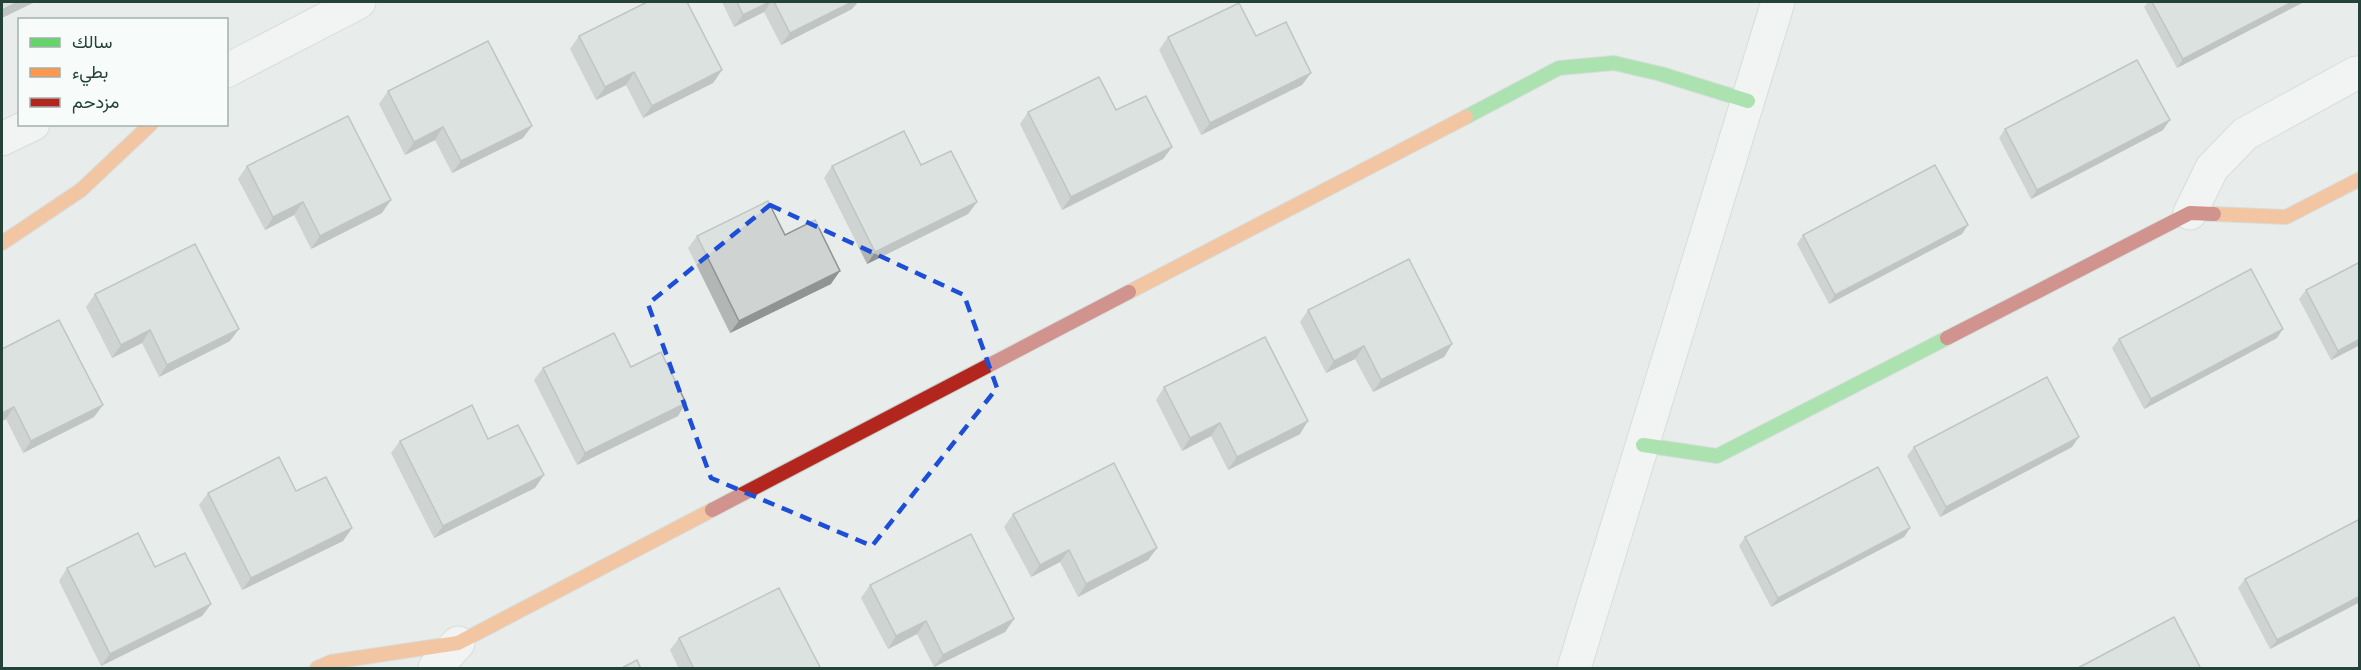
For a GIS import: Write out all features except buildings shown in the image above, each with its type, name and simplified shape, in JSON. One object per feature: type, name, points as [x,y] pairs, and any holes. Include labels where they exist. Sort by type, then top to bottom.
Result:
[{"type":"street","points":[[228,70],[359,2]]},
{"type":"street","points":[[1574,669],[1778,2]]},
{"type":"street","points":[[317,669],[332,662],[458,643],[1559,68],[1614,63],[1661,74],[1748,101]]},
{"type":"street","points":[[2190,213],[2212,168],[2245,134],[2356,73],[2360,73]]},
{"type":"street","points":[[2,139],[29,126]]},
{"type":"street","points":[[2,243],[37,223],[121,158],[149,126]]},
{"type":"street","points":[[1642,445],[1717,456],[2190,213],[2286,217],[2360,179]]},
{"type":"street","points":[[435,669],[458,643]]},
{"type":"highlighted area","points":[[770,205],[964,295],[997,388],[872,546],[711,478],[648,304]]},
{"type":"traffic: fast","points":[[1466,117],[1559,68],[1614,63],[1661,74],[1748,101]]},
{"type":"traffic: fast","points":[[1643,445],[1717,456],[1947,338]]},
{"type":"traffic: slow","points":[[1129,292],[1466,117]]},
{"type":"traffic: slow","points":[[2,243],[81,190],[149,126]]},
{"type":"traffic: slow","points":[[2214,214],[2286,217],[2360,179]]},
{"type":"traffic: slow","points":[[317,668],[331,662],[458,643],[712,510]]},
{"type":"traffic: jam","points":[[1947,338],[2190,213],[2214,214]]},
{"type":"traffic: jam","points":[[712,510],[1129,292]]}]
